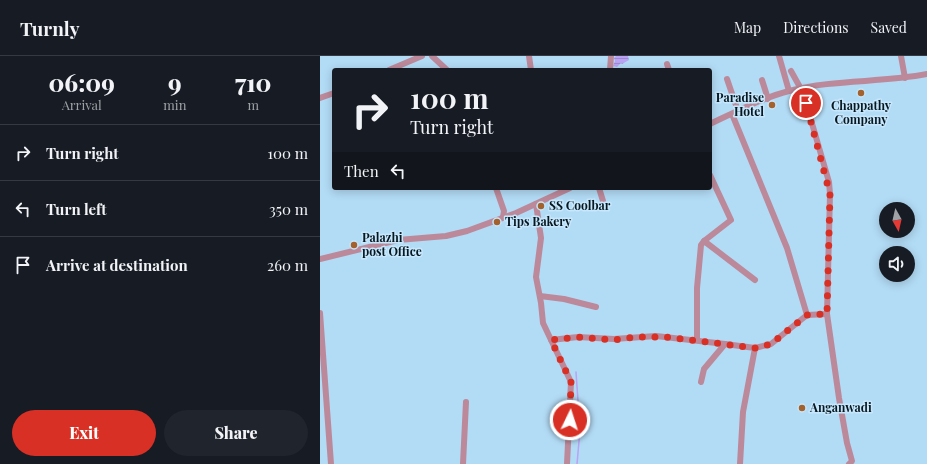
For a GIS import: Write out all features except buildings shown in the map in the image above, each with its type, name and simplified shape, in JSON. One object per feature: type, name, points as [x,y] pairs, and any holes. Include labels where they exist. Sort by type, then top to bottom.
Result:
[{"type":"street","points":[[394,68],[422,56]]},
{"type":"street","points":[[432,56],[445,68]]},
{"type":"street","points":[[529,56],[531,68]]},
{"type":"street","points":[[610,68],[611,56]]},
{"type":"street","points":[[779,56],[789,91]]},
{"type":"street","points":[[901,56],[905,78]]},
{"type":"street","points":[[791,71],[801,89],[830,194],[827,314],[839,398],[847,443],[852,461],[849,464]]},
{"type":"street","points":[[712,123],[789,91],[905,78],[927,74]]},
{"type":"street","points":[[727,79],[737,130]]},
{"type":"street","points":[[762,80],[768,99]]},
{"type":"street","points":[[320,98],[332,94]]},
{"type":"street","points":[[734,113],[787,248],[807,315]]},
{"type":"street","points":[[697,340],[697,288],[700,258],[704,241],[731,220],[728,210],[712,179]]},
{"type":"street","points":[[497,190],[504,211],[503,218]]},
{"type":"street","points":[[599,190],[602,201]]},
{"type":"street","points":[[320,259],[398,240],[446,236],[477,228],[536,204],[557,191]]},
{"type":"street","points":[[536,204],[541,238],[536,270],[543,323],[571,382],[567,464]]},
{"type":"street","points":[[704,241],[755,280]]},
{"type":"street","points":[[540,296],[564,299],[596,307]]},
{"type":"street","points":[[320,313],[331,464]]},
{"type":"street","points":[[551,340],[578,337],[619,339],[639,336],[697,340],[755,348],[771,344],[807,315],[827,314]]},
{"type":"street","points":[[701,382],[704,369],[726,344]]},
{"type":"street","points":[[740,464],[743,412],[755,348]]},
{"type":"street","points":[[463,464],[466,402]]},
{"type":"shaded area","points":[[616,56],[628,56],[629,60],[622,64],[621,63],[617,67],[613,66],[615,61],[614,58]]},
{"type":"waterway","points":[[576,372],[580,430],[577,464]]},
{"type":"place","name":"Chappathy Company","points":[[861,93]]},
{"type":"place","name":"Paradise Hotel","points":[[772,105]]},
{"type":"place","name":"SS Coolbar","points":[[541,206]]},
{"type":"place","name":"Tips Bakery","points":[[497,222]]},
{"type":"place","name":"Palazhi post Office","points":[[354,245]]},
{"type":"place","name":"Anganwadi","points":[[802,408]]},
{"type":"route","points":[[570,420],[572,392],[570,377],[551,340],[558,338],[578,337],[614,340],[634,337],[666,337],[755,348],[771,344],[807,315],[827,314],[829,182],[825,174],[806,103]]}]
